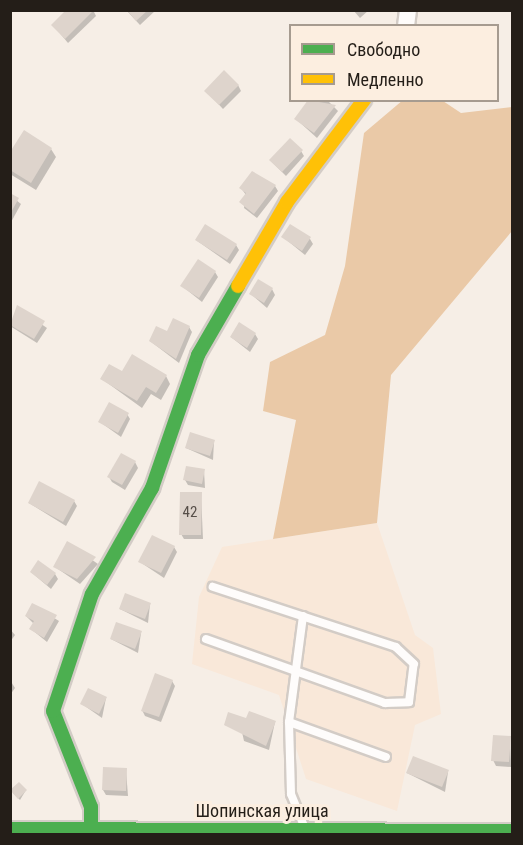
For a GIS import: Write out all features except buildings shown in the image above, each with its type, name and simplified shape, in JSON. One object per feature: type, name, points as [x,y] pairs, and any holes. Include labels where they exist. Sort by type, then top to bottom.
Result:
[{"type":"street","points":[[91,828],[91,807],[52,711],[92,594],[152,488],[198,355],[287,202],[362,102]]},
{"type":"street","name":"Шопинская улица","points":[[10,829],[513,831]]},
{"type":"lane","points":[[206,639],[385,704],[409,702],[414,664],[396,647],[213,587]]},
{"type":"lane","points":[[299,831],[291,794],[290,722],[294,671],[303,616]]},
{"type":"lane","points":[[290,722],[386,757]]},
{"type":"shaded area","points":[[401,102],[444,102],[461,113],[512,107],[512,231],[391,375],[377,523],[273,539],[296,420],[263,411],[270,362],[325,335],[345,266],[364,133]]},
{"type":"shaded area","points":[[377,523],[415,635],[433,648],[441,714],[415,725],[397,811],[306,779],[279,695],[192,664],[199,597],[222,547]]},
{"type":"traffic: fast","points":[[91,828],[91,807],[53,711],[92,594],[152,488],[198,355],[238,286]]},
{"type":"traffic: fast","points":[[10,829],[512,831]]},
{"type":"traffic: slow","points":[[238,286],[287,202],[362,102]]}]
